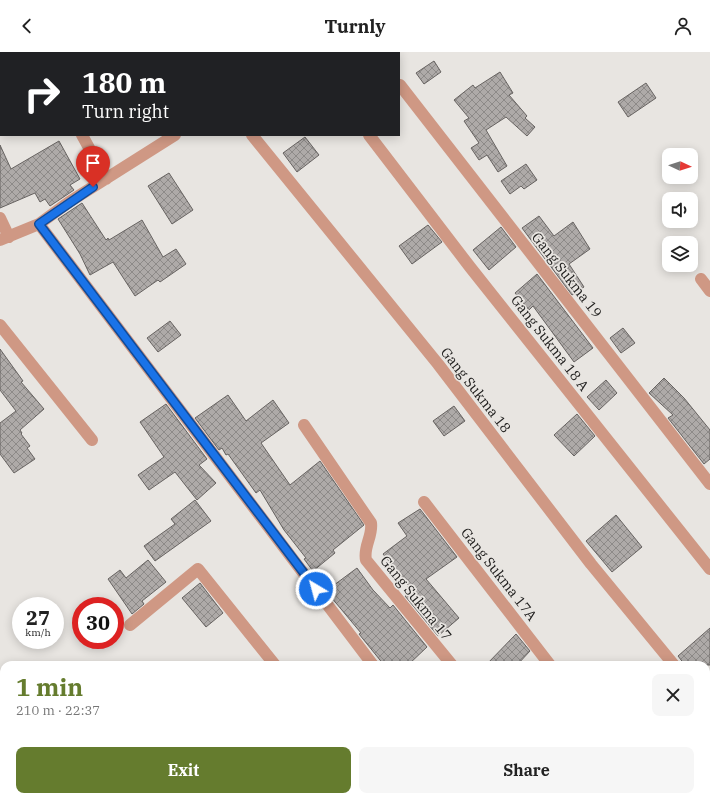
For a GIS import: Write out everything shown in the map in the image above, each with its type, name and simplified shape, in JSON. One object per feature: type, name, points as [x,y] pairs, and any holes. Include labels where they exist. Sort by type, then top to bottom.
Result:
[{"type":"street","name":"Gang Sukma 19","points":[[400,85],[710,484]]},
{"type":"street","points":[[83,136],[106,179]]},
{"type":"street","points":[[0,218],[4,238],[39,224],[173,136]]},
{"type":"street","name":"Gang Sukma 18","points":[[253,136],[438,364],[591,564],[671,661]]},
{"type":"street","name":"Gang Sukma 18 A","points":[[370,136],[465,261],[710,568]]},
{"type":"street","points":[[39,224],[370,661]]},
{"type":"street","points":[[701,279],[710,291]]},
{"type":"street","points":[[0,325],[92,440]]},
{"type":"street","name":"Gang Sukma 17","points":[[304,425],[371,523],[372,529],[366,550],[366,560],[449,661]]},
{"type":"street","name":"Gang Sukma 17A","points":[[424,502],[547,661]]},
{"type":"street","points":[[130,625],[198,569],[272,661]]},
{"type":"building","points":[[434,61],[441,72],[424,84],[416,73]]},
{"type":"building","points":[[500,72],[513,93],[509,95],[527,116],[525,118],[535,127],[527,136],[506,117],[486,130],[507,166],[498,172],[487,155],[479,160],[471,148],[479,143],[464,121],[469,118],[454,100],[473,85],[475,88]]},
{"type":"building","points":[[646,83],[656,98],[628,117],[618,102]]},
{"type":"building","points":[[305,137],[319,155],[297,172],[283,153]]},
{"type":"building","points":[[59,141],[80,179],[70,185],[74,190],[50,206],[45,199],[40,202],[35,193],[0,208],[0,145],[11,169]]},
{"type":"building","points":[[526,164],[537,180],[524,189],[521,186],[510,194],[501,181]]},
{"type":"building","points":[[169,173],[193,210],[172,224],[148,186]]},
{"type":"building","points":[[82,203],[106,240],[108,238],[109,240],[142,220],[163,257],[176,249],[186,264],[160,282],[158,280],[135,296],[113,262],[90,275],[80,254],[58,219]]},
{"type":"building","points":[[539,216],[554,236],[573,222],[590,249],[569,264],[584,287],[572,295],[522,228]]},
{"type":"building","points":[[428,225],[442,242],[412,264],[399,246]]},
{"type":"building","points":[[501,227],[516,247],[489,270],[473,250]]},
{"type":"building","points":[[537,274],[593,348],[574,362],[533,306],[529,310],[515,293]]},
{"type":"building","points":[[170,321],[181,335],[158,352],[147,338]]},
{"type":"building","points":[[623,328],[635,343],[621,353],[610,338]]},
{"type":"building","points":[[0,349],[23,381],[21,382],[44,409],[20,430],[22,433],[21,434],[30,446],[27,448],[35,459],[14,473],[0,454],[0,423],[16,411],[0,390]]},
{"type":"building","points":[[664,378],[684,398],[710,430],[710,459],[704,464],[668,418],[673,415],[649,393]]},
{"type":"building","points":[[606,380],[617,393],[599,410],[587,397]]},
{"type":"building","points":[[228,395],[246,421],[273,400],[289,423],[261,443],[290,485],[320,461],[364,525],[333,550],[335,553],[313,571],[304,559],[306,558],[284,530],[260,490],[256,493],[228,454],[226,455],[222,448],[219,450],[195,418]]},
{"type":"building","points":[[166,404],[207,459],[199,465],[216,483],[197,500],[175,472],[149,490],[138,475],[164,457],[140,422]]},
{"type":"building","points":[[454,406],[465,421],[444,436],[433,421]]},
{"type":"building","points":[[577,414],[595,436],[574,456],[554,435]]},
{"type":"building","points":[[195,500],[211,521],[155,561],[144,546],[175,524],[171,519]]},
{"type":"building","points":[[420,509],[457,557],[426,579],[459,618],[438,636],[405,596],[410,591],[407,587],[409,586],[383,554],[407,536],[398,523]]},
{"type":"building","points":[[616,515],[642,547],[612,572],[586,541]]},
{"type":"building","points":[[148,560],[166,582],[142,601],[144,604],[132,614],[124,602],[124,597],[120,597],[108,579],[120,570],[126,578]]},
{"type":"building","points":[[357,568],[373,590],[390,608],[393,605],[427,647],[412,661],[381,661],[359,634],[361,633],[326,591]]},
{"type":"building","points":[[200,583],[223,613],[206,627],[182,598]]},
{"type":"building","points":[[710,628],[710,661],[682,661],[678,656]]},
{"type":"building","points":[[516,634],[530,651],[521,661],[490,661]]},
{"type":"route","points":[[93,187],[39,224],[316,589]]}]
